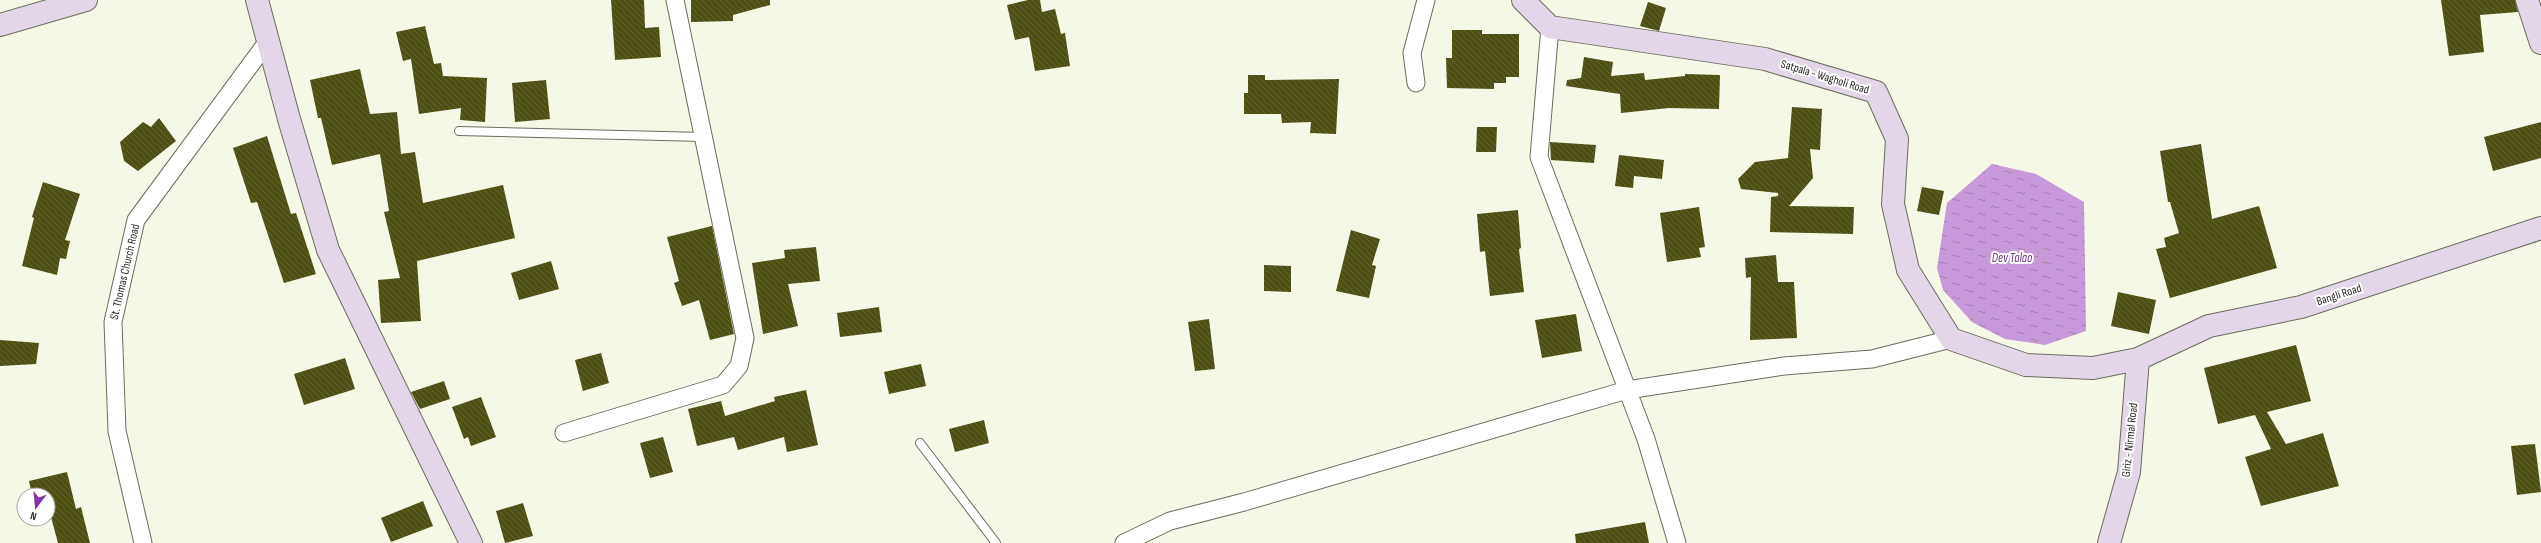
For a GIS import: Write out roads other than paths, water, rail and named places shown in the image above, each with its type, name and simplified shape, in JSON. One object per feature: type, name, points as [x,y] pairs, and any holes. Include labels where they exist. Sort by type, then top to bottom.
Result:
[{"type":"main road","points":[[0,25],[86,0]]},
{"type":"main road","points":[[257,0],[288,119],[328,250],[471,543]]},
{"type":"main road","points":[[1522,0],[1550,27]]},
{"type":"main road","points":[[2527,0],[2541,43]]},
{"type":"main road","name":"Satpala - Wagholi Road","points":[[1550,27],[1765,59],[1876,92],[1898,139],[1893,204],[1908,270],[1951,339]]},
{"type":"main road","name":"Bangli Road","points":[[2138,359],[2210,326],[2301,307],[2541,228]]},
{"type":"main road","points":[[1951,339],[2026,364],[2093,368],[2138,359]]},
{"type":"main road","name":"Giriz - Nirmal Road","points":[[2109,543],[2129,472],[2138,359]]},
{"type":"street","points":[[564,433],[723,385],[739,366],[745,338],[675,0]]},
{"type":"street","points":[[1416,83],[1412,53],[1426,0]]},
{"type":"street","points":[[1550,27],[1539,157],[1646,440],[1677,543]]},
{"type":"street","name":"St. Thomas Church Road","points":[[143,543],[117,431],[113,322],[136,220],[268,41]]},
{"type":"street","points":[[1124,543],[1170,521],[1244,502],[1627,390],[1784,366],[1872,359],[1951,339]]},
{"type":"lane","points":[[459,131],[704,137]]},
{"type":"lane","points":[[920,443],[996,543]]},
{"type":"water","name":"Dev Talao","points":[[1992,164],[2036,174],[2084,202],[2086,331],[2045,345],[2005,339],[1972,322],[1943,290],[1937,268],[1947,203]]}]
